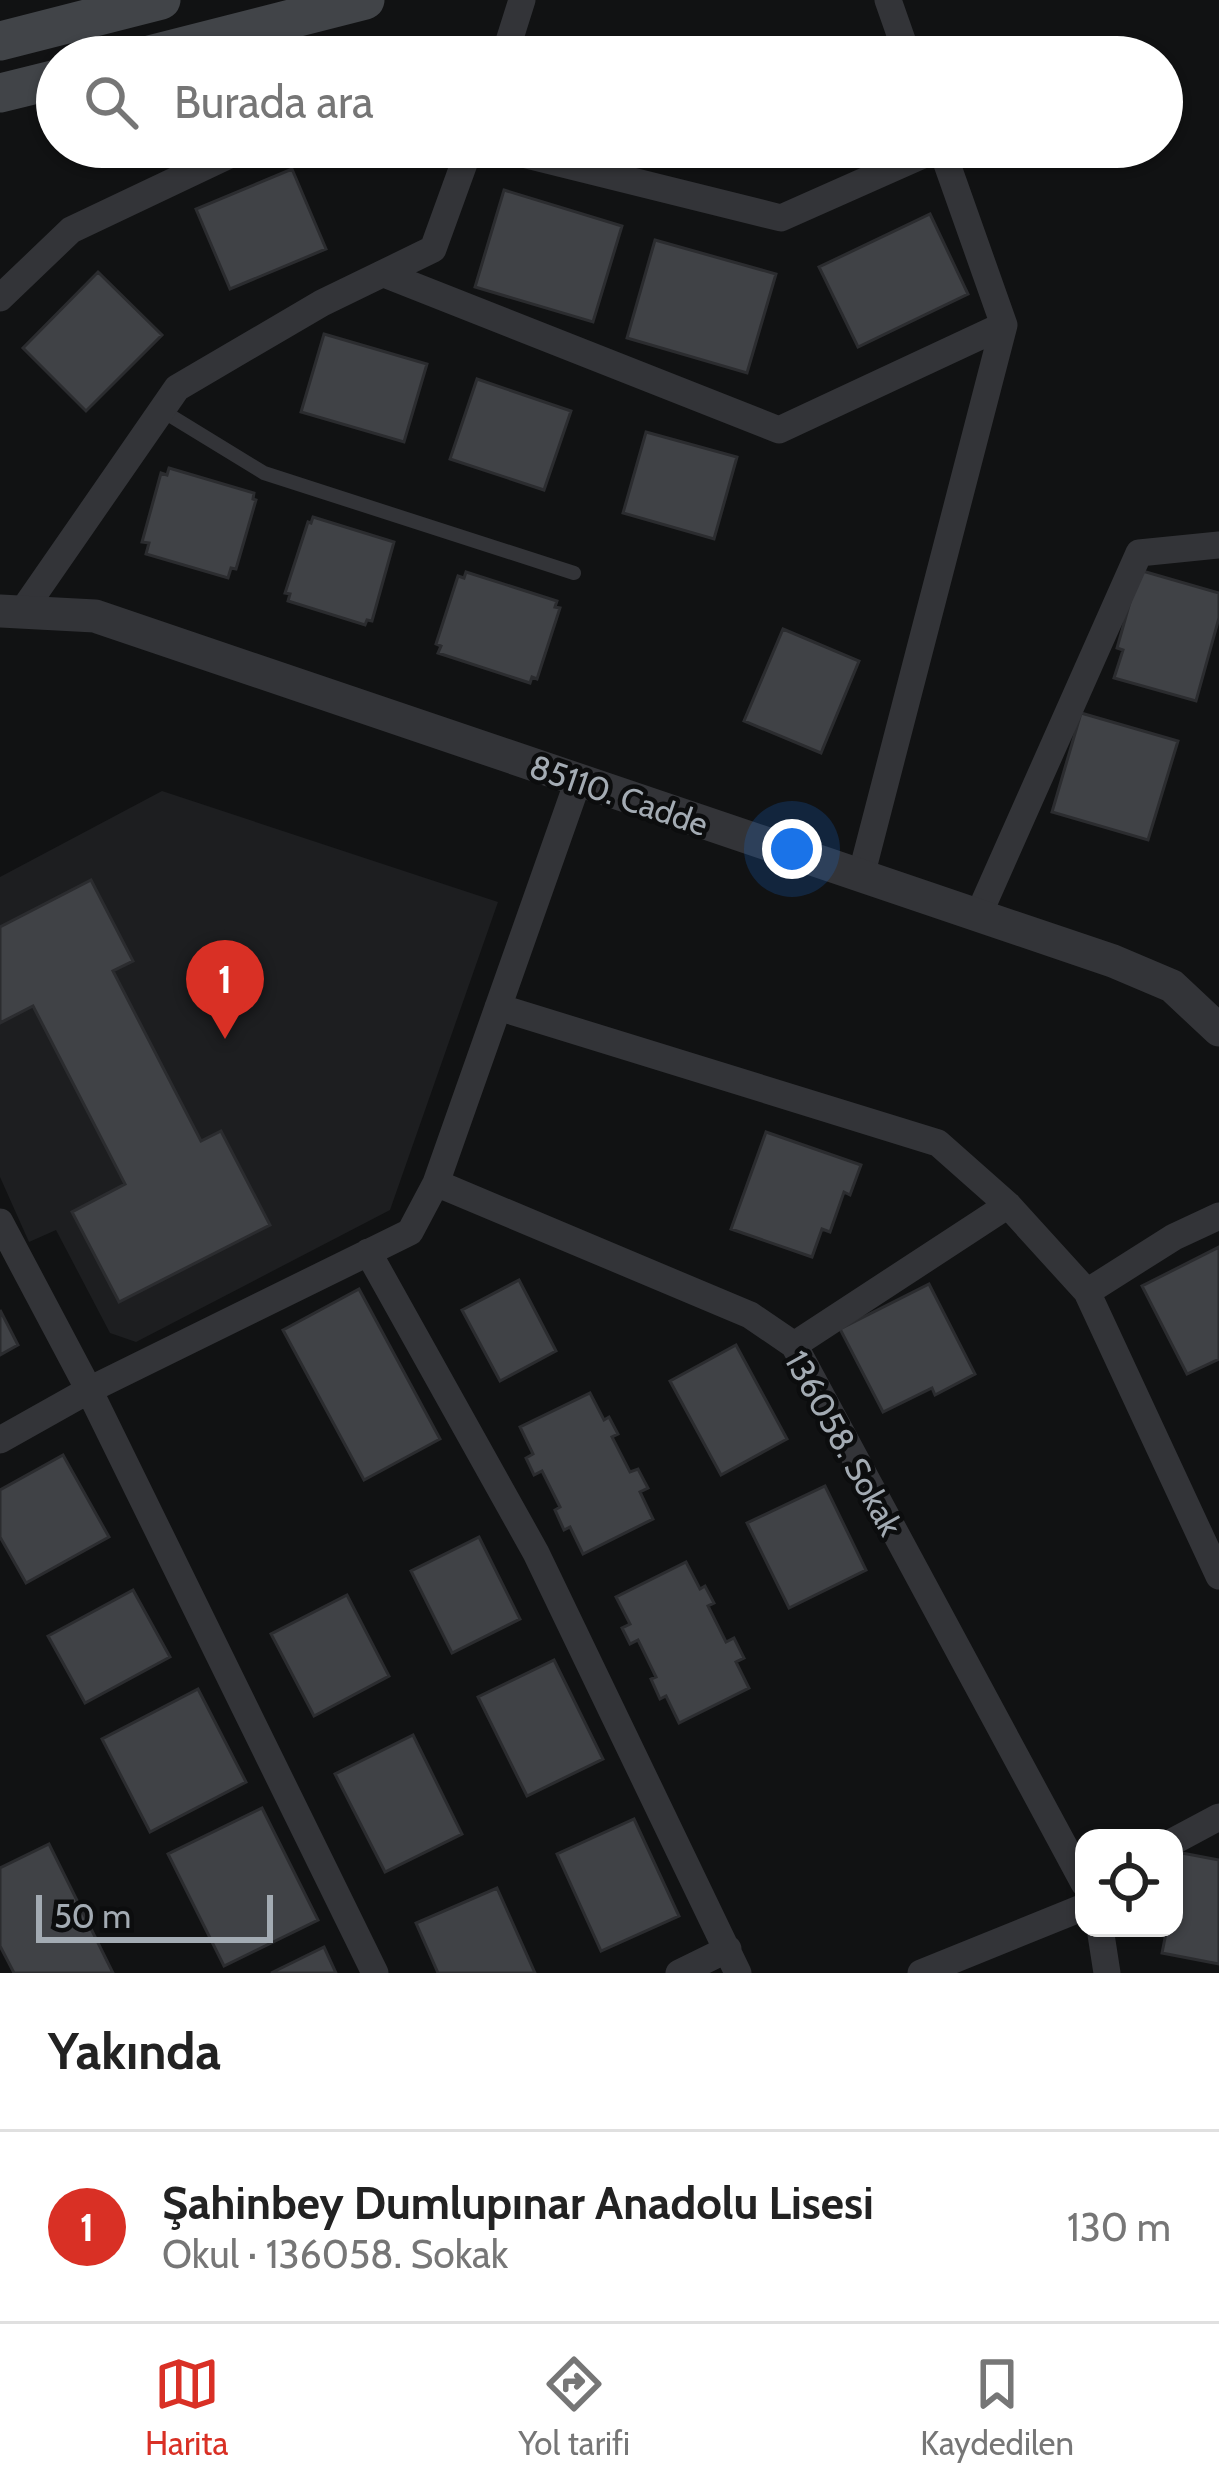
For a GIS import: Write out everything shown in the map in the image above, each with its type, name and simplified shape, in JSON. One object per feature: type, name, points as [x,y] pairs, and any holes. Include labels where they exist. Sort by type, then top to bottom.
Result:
[{"type":"main road","points":[[0,41],[161,0]]},
{"type":"main road","points":[[224,36],[365,0]]},
{"type":"main road","points":[[0,93],[36,84]]},
{"type":"street","points":[[511,36],[522,0]]},
{"type":"street","points":[[888,0],[901,36]]},
{"type":"street","points":[[0,298],[71,230],[202,168]]},
{"type":"street","points":[[12,610],[177,388],[322,303],[433,249],[462,168]]},
{"type":"street","points":[[580,168],[782,218],[894,168]]},
{"type":"street","points":[[861,876],[1004,325],[948,168]]},
{"type":"street","points":[[384,274],[779,430],[1004,325]]},
{"type":"street","points":[[979,916],[1138,553],[1219,544]]},
{"type":"street","name":"85110. Cadde","points":[[12,610],[95,616],[1113,961],[1172,986],[1219,1030]]},
{"type":"street","points":[[0,1441],[89,1390],[410,1232],[436,1183],[578,781]]},
{"type":"street","points":[[498,1007],[938,1143],[1008,1205],[1088,1292],[1217,1564]]},
{"type":"street","name":"136058. Sokak","points":[[436,1183],[750,1315],[794,1345],[1075,1866]]},
{"type":"street","points":[[794,1345],[1008,1205]]},
{"type":"street","points":[[1088,1292],[1174,1237],[1219,1216]]},
{"type":"street","points":[[0,1222],[89,1390],[376,1973]]},
{"type":"street","points":[[368,1252],[536,1553],[733,1961],[679,1973]]},
{"type":"street","points":[[1183,1836],[1219,1817]]},
{"type":"street","points":[[921,1973],[1075,1911]]},
{"type":"street","points":[[1101,1937],[1107,1973]]},
{"type":"lane","points":[[161,410],[264,472],[574,573]]},
{"type":"shaded area","points":[[162,791],[498,902],[390,1210],[136,1342],[110,1333],[56,1230],[29,1242],[0,1177],[0,877]]},
{"type":"building","points":[[292,169],[326,249],[230,289],[196,209]]},
{"type":"building","points":[[504,190],[622,226],[593,322],[475,287]]},
{"type":"building","points":[[930,214],[968,294],[858,347],[819,267]]},
{"type":"building","points":[[655,240],[776,274],[747,373],[627,338]]},
{"type":"building","points":[[98,272],[162,335],[86,411],[23,348]]},
{"type":"building","points":[[324,334],[427,364],[404,442],[301,412]]},
{"type":"building","points":[[477,379],[571,411],[544,490],[450,459]]},
{"type":"building","points":[[646,432],[737,457],[714,539],[623,513]]},
{"type":"building","points":[[169,468],[254,493],[236,569],[231,568],[228,578],[146,554],[149,543],[142,542],[161,473],[167,475]]},
{"type":"building","points":[[313,517],[394,542],[372,621],[365,625],[288,601],[290,594],[285,593]]},
{"type":"building","points":[[1139,570],[1219,593],[1219,618],[1196,701],[1114,678],[1123,650],[1117,648]]},
{"type":"building","points":[[466,572],[557,601],[555,607],[560,608],[537,679],[532,677],[530,683],[438,653],[441,646],[436,644],[458,576],[464,578]]},
{"type":"building","points":[[783,629],[859,661],[821,753],[744,721]]},
{"type":"building","points":[[1081,713],[1178,741],[1148,840],[1052,812]]},
{"type":"building","points":[[91,880],[133,961],[113,971],[201,1141],[221,1131],[270,1225],[119,1302],[72,1212],[125,1184],[33,1006],[0,1023],[0,927]]},
{"type":"building","points":[[766,1132],[861,1165],[850,1195],[844,1192],[830,1232],[822,1229],[812,1257],[731,1229]]},
{"type":"building","points":[[1219,1247],[1219,1359],[1187,1374],[1142,1286]]},
{"type":"building","points":[[519,1280],[556,1351],[500,1381],[462,1310]]},
{"type":"building","points":[[929,1284],[975,1374],[935,1395],[932,1388],[883,1412],[840,1329]]},
{"type":"building","points":[[359,1289],[440,1439],[364,1480],[283,1330]]},
{"type":"building","points":[[0,1310],[18,1345],[0,1355]]},
{"type":"building","points":[[736,1345],[787,1439],[721,1475],[670,1381]]},
{"type":"building","points":[[590,1393],[604,1420],[609,1417],[618,1434],[612,1437],[630,1472],[638,1469],[648,1488],[640,1492],[653,1519],[583,1554],[570,1527],[564,1530],[555,1510],[560,1507],[542,1471],[534,1475],[526,1458],[533,1454],[520,1427]]},
{"type":"building","points":[[63,1455],[109,1537],[26,1583],[0,1537],[0,1490]]},
{"type":"building","points":[[825,1486],[866,1570],[789,1608],[747,1523]]},
{"type":"building","points":[[479,1537],[520,1619],[452,1653],[411,1571]]},
{"type":"building","points":[[686,1562],[700,1589],[705,1586],[714,1603],[708,1606],[726,1642],[734,1638],[744,1658],[736,1662],[749,1688],[679,1723],[666,1696],[660,1699],[651,1679],[656,1677],[638,1640],[630,1644],[622,1628],[630,1624],[616,1597]]},
{"type":"building","points":[[133,1590],[170,1657],[85,1703],[48,1636]]},
{"type":"building","points":[[347,1595],[389,1676],[314,1716],[271,1634]]},
{"type":"building","points":[[554,1660],[603,1759],[527,1796],[478,1697]]},
{"type":"building","points":[[198,1689],[246,1782],[150,1832],[102,1739]]},
{"type":"building","points":[[413,1735],[462,1834],[385,1872],[335,1774]]},
{"type":"building","points":[[262,1808],[318,1920],[224,1966],[168,1854]]},
{"type":"building","points":[[634,1819],[679,1916],[601,1951],[557,1854]]},
{"type":"building","points":[[49,1844],[113,1973],[14,1973],[0,1946],[0,1868]]},
{"type":"building","points":[[1183,1853],[1219,1860],[1219,1964],[1162,1953],[1165,1937],[1183,1937]]},
{"type":"building","points":[[497,1888],[535,1973],[438,1973],[416,1923]]},
{"type":"building","points":[[324,1947],[336,1973],[271,1973]]},
{"type":"place","name":"Şahinbey Dumlupınar Anadolu Lisesi","points":[[225,1039]]}]
